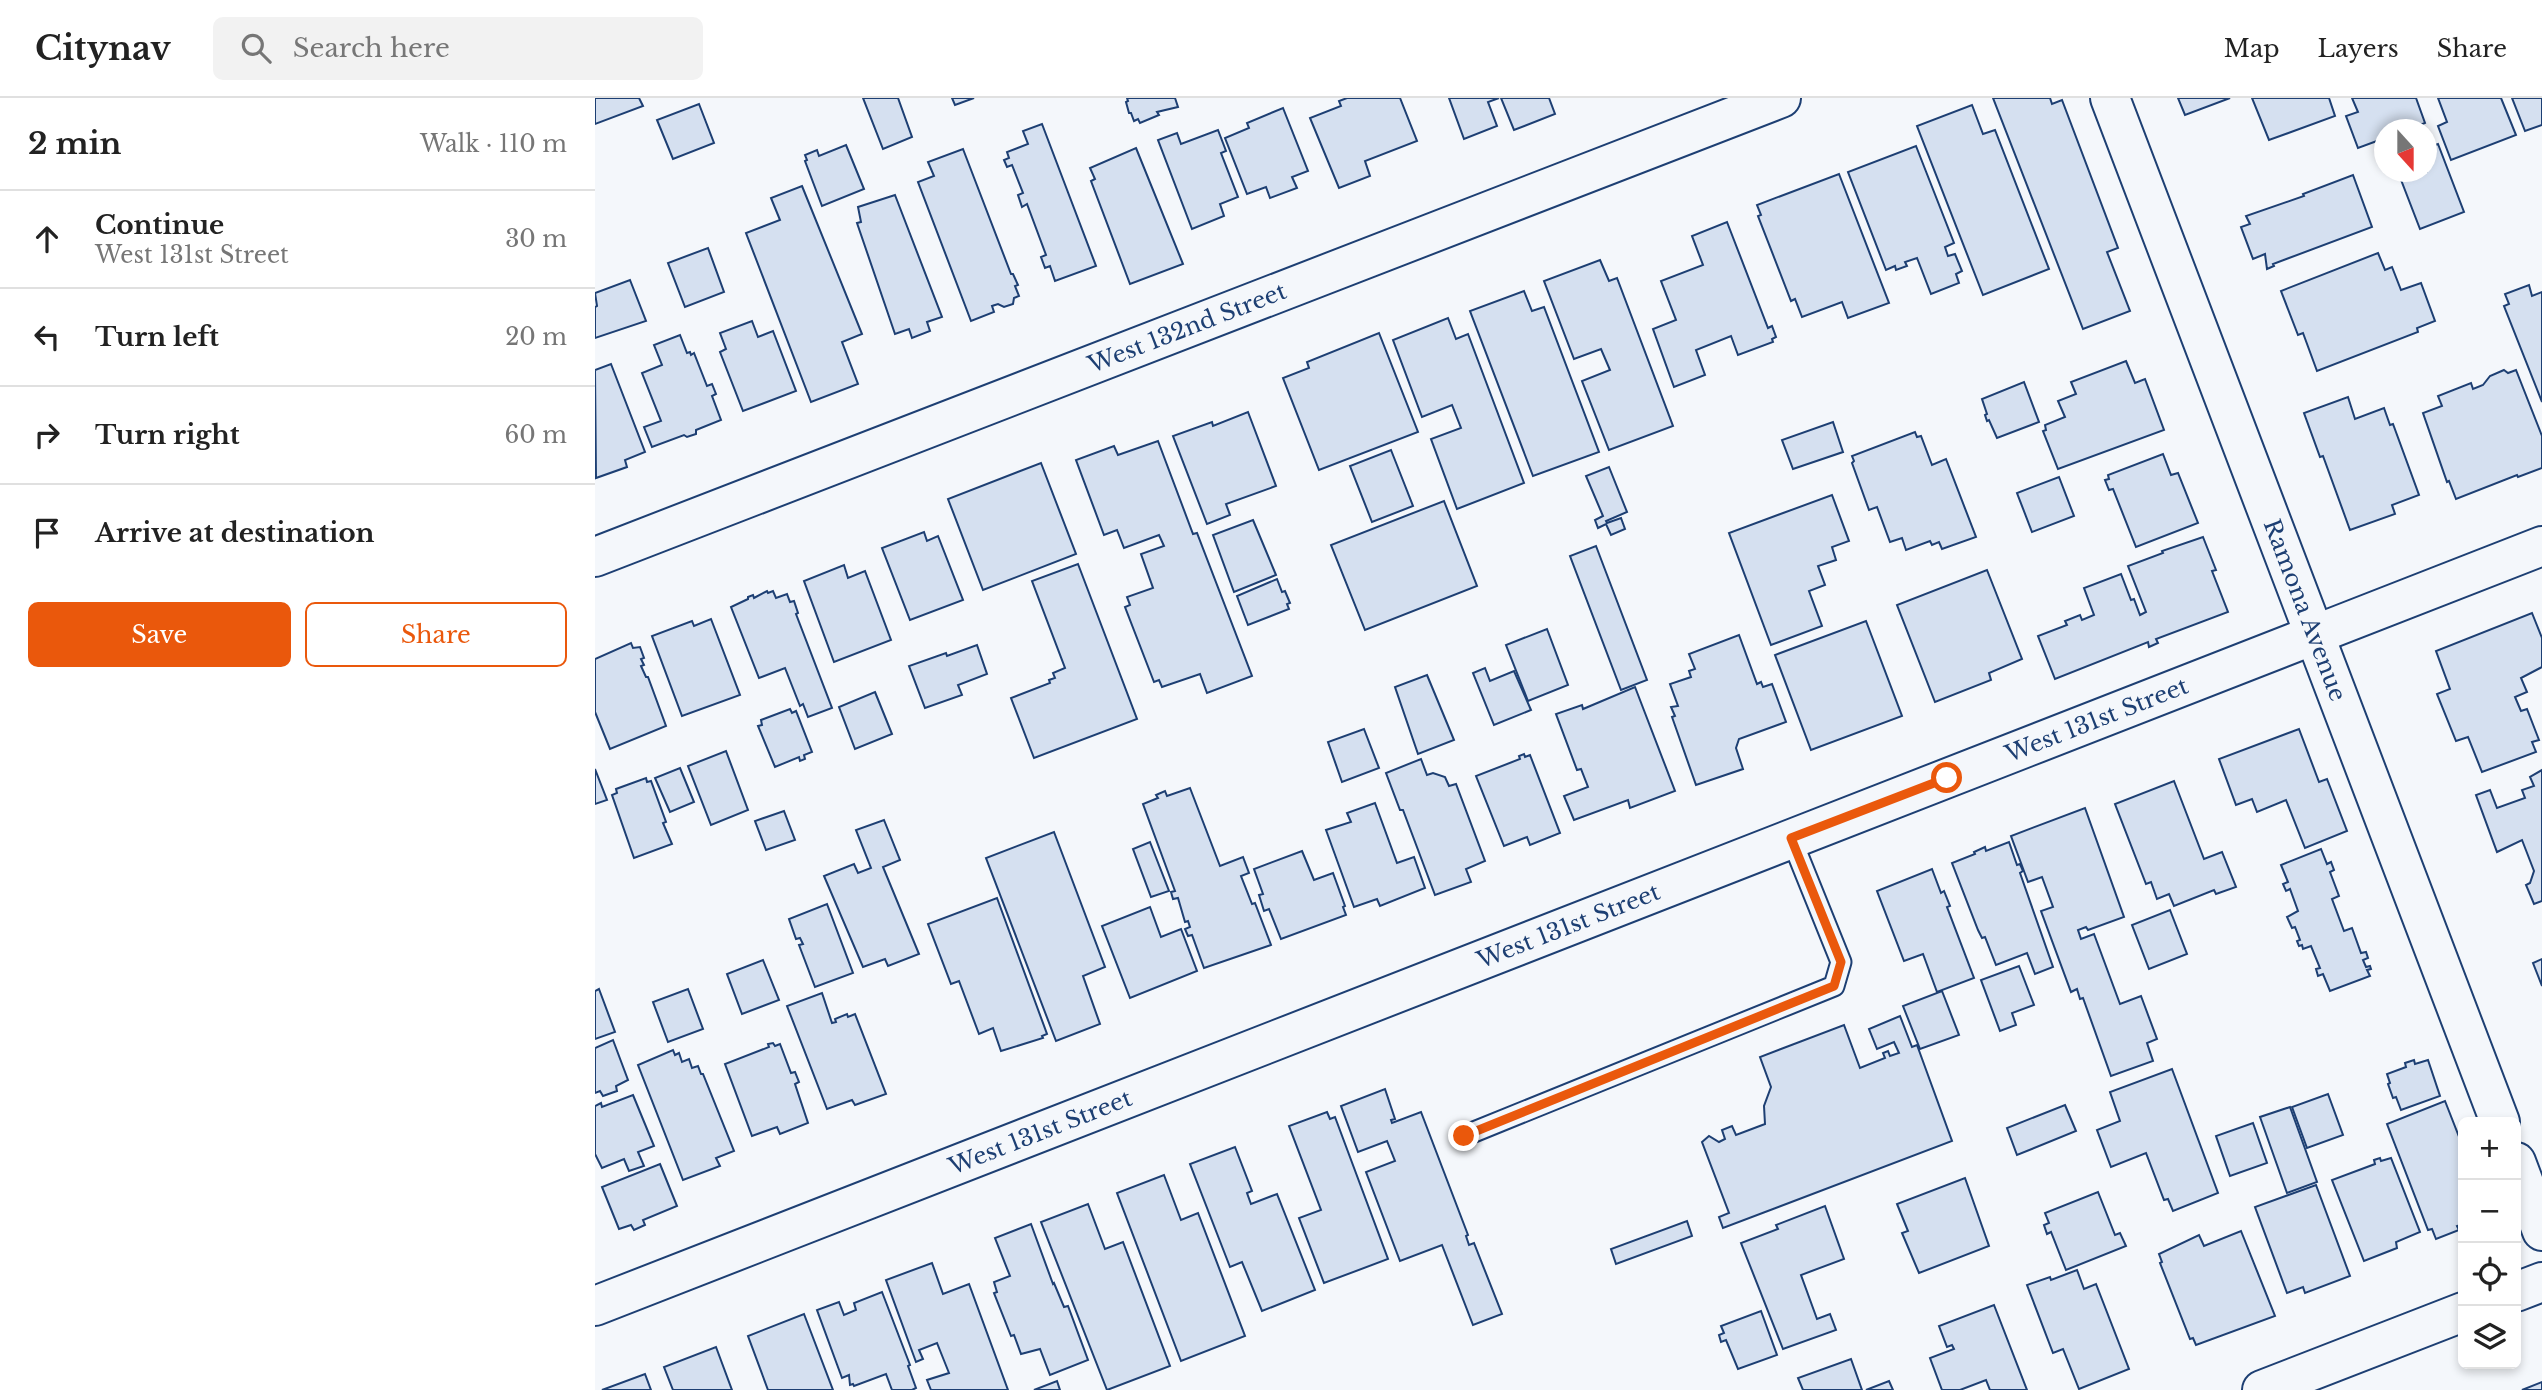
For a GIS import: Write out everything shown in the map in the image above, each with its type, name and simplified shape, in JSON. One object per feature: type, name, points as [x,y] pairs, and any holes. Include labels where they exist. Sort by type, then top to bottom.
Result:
[{"type":"street","name":"West 132nd Street","points":[[595,557],[1781,98]]},
{"type":"street","name":"Ramona Avenue","points":[[2110,98],[2498,1117]]},
{"type":"street","name":"West 131st Street","points":[[595,1306],[2542,545]]},
{"type":"street","points":[[2521,1176],[2542,1231]]},
{"type":"street","points":[[2521,1290],[2542,1282]]},
{"type":"street","points":[[2262,1390],[2458,1314]]},
{"type":"lane","points":[[1464,1136],[1834,986],[1841,962],[1791,838]]},
{"type":"building","points":[[595,98],[639,98],[643,106],[595,124]]},
{"type":"building","points":[[863,98],[898,98],[912,137],[883,149]]},
{"type":"building","points":[[952,98],[974,98],[955,105]]},
{"type":"building","points":[[1127,98],[1175,98],[1178,107],[1157,112],[1159,115],[1140,123],[1138,119],[1134,121],[1129,113]]},
{"type":"building","points":[[1347,98],[1400,98],[1417,141],[1365,161],[1370,176],[1339,188],[1310,118],[1341,106],[1339,101]]},
{"type":"building","points":[[1449,98],[1499,98],[1488,102],[1497,126],[1464,139]]},
{"type":"building","points":[[1501,98],[1549,98],[1555,114],[1514,130]]},
{"type":"building","points":[[1993,98],[2050,98],[2052,104],[2062,100],[2118,248],[2107,252],[2130,311],[2083,329]]},
{"type":"building","points":[[2178,98],[2230,98],[2185,115]]},
{"type":"building","points":[[2252,98],[2329,98],[2335,116],[2269,140]]},
{"type":"building","points":[[2352,98],[2416,98],[2424,119],[2374,119],[2374,142],[2358,148],[2346,116],[2358,112]]},
{"type":"building","points":[[2438,98],[2501,98],[2516,135],[2451,160],[2438,126],[2447,122]]},
{"type":"building","points":[[2512,98],[2542,98],[2542,125],[2525,131]]},
{"type":"building","points":[[699,104],[714,143],[673,159],[657,120]]},
{"type":"building","points":[[1972,105],[1983,134],[1995,130],[2049,269],[1983,295],[1917,126]]},
{"type":"building","points":[[1283,108],[1308,171],[1292,177],[1297,188],[1270,198],[1266,187],[1247,194],[1225,138],[1249,128],[1247,123]]},
{"type":"building","points":[[1042,124],[1096,266],[1055,281],[1050,266],[1045,268],[1041,257],[1046,255],[1027,204],[1022,207],[1018,195],[1023,193],[1012,165],[1007,167],[1004,160],[1009,158],[1007,152],[1028,144],[1023,131]]},
{"type":"building","points":[[1218,130],[1226,151],[1221,153],[1238,197],[1220,204],[1224,216],[1192,229],[1158,140],[1177,133],[1181,144]]},
{"type":"building","points":[[2437,144],[2464,212],[2420,229],[2402,182],[2437,182]]},
{"type":"building","points":[[846,145],[864,189],[822,206],[805,155],[817,150],[819,156]]},
{"type":"building","points":[[1916,146],[1954,243],[1945,247],[1948,256],[1955,254],[1962,271],[1956,274],[1959,283],[1931,294],[1917,258],[1905,262],[1907,266],[1896,270],[1895,266],[1886,270],[1848,172]]},
{"type":"building","points":[[1136,148],[1183,264],[1130,284],[1091,181],[1095,179],[1090,168]]},
{"type":"building","points":[[963,149],[1011,274],[1018,285],[1015,286],[1019,296],[1014,298],[1013,304],[1004,307],[998,304],[992,306],[994,312],[971,321],[918,182],[934,176],[928,162]]},
{"type":"building","points":[[1839,174],[1889,303],[1848,318],[1842,302],[1802,317],[1795,299],[1791,301],[1758,216],[1761,215],[1757,205]]},
{"type":"building","points":[[2353,175],[2372,227],[2273,264],[2274,266],[2267,269],[2265,254],[2253,259],[2241,227],[2250,224],[2246,216]]},
{"type":"building","points":[[802,186],[862,334],[842,342],[858,384],[811,402],[746,233],[780,220],[771,198]]},
{"type":"building","points":[[895,195],[942,317],[927,322],[930,331],[912,338],[909,329],[895,334],[857,223],[861,222],[858,207]]},
{"type":"building","points":[[1727,222],[1768,328],[1772,326],[1776,337],[1772,339],[1773,342],[1738,355],[1731,336],[1696,350],[1705,375],[1674,387],[1653,329],[1676,320],[1661,281],[1703,265],[1692,236]]},
{"type":"building","points":[[708,248],[724,292],[685,307],[668,263]]},
{"type":"building","points":[[2378,253],[2385,270],[2392,267],[2401,290],[2421,283],[2435,321],[2417,328],[2418,332],[2317,371],[2303,333],[2298,335],[2281,291]]},
{"type":"building","points":[[1600,260],[1609,281],[1617,278],[1673,426],[1609,450],[1582,381],[1610,370],[1601,349],[1574,359],[1544,281]]},
{"type":"building","points":[[630,280],[646,321],[595,338],[595,293]]},
{"type":"building","points":[[2529,285],[2532,296],[2542,292],[2542,402],[2504,306],[2509,304],[2505,294]]},
{"type":"building","points":[[1524,291],[1532,311],[1544,307],[1599,452],[1533,476],[1470,311]]},
{"type":"building","points":[[1448,318],[1456,339],[1468,334],[1524,483],[1457,509],[1431,439],[1461,428],[1452,405],[1422,417],[1393,340]]},
{"type":"building","points":[[752,321],[758,337],[773,331],[796,391],[743,411],[720,352],[726,349],[720,333]]},
{"type":"building","points":[[1379,333],[1418,432],[1319,470],[1283,378],[1309,368],[1307,362]]},
{"type":"building","points":[[680,335],[687,353],[694,353],[707,386],[712,384],[716,394],[712,396],[721,420],[696,430],[696,434],[687,437],[684,435],[652,447],[644,427],[661,421],[642,373],[662,365],[654,345]]},
{"type":"building","points":[[2126,361],[2135,383],[2145,379],[2164,430],[2058,469],[2043,431],[2046,430],[2045,425],[2065,417],[2058,401],[2076,394],[2071,382]]},
{"type":"building","points":[[611,364],[645,452],[625,460],[627,467],[596,478],[595,370]]},
{"type":"building","points":[[2504,370],[2508,373],[2516,370],[2542,436],[2542,468],[2456,499],[2449,481],[2447,482],[2423,413],[2442,406],[2438,396],[2471,383],[2473,389],[2483,385],[2490,376]]},
{"type":"building","points":[[2024,382],[2039,422],[1997,438],[1989,420],[1987,421],[1982,399]]},
{"type":"building","points":[[2348,397],[2355,419],[2384,408],[2390,425],[2393,424],[2419,495],[2392,505],[2395,514],[2350,530],[2304,413]]},
{"type":"building","points":[[1248,412],[1276,486],[1226,504],[1230,515],[1207,524],[1173,436],[1212,422],[1213,426]]},
{"type":"building","points":[[1833,422],[1843,452],[1793,469],[1782,440]]},
{"type":"building","points":[[1915,432],[1917,437],[1921,436],[1932,465],[1946,459],[1976,537],[1942,549],[1939,542],[1932,545],[1930,541],[1906,550],[1902,538],[1890,542],[1877,507],[1869,510],[1852,463],[1852,456]]},
{"type":"building","points":[[1158,441],[1252,676],[1207,693],[1200,674],[1162,687],[1159,680],[1154,682],[1125,607],[1130,605],[1127,597],[1153,588],[1141,554],[1164,546],[1159,535],[1124,548],[1117,530],[1104,535],[1076,460],[1114,446],[1118,455]]},
{"type":"building","points":[[1391,450],[1413,506],[1372,522],[1350,466]]},
{"type":"building","points":[[2163,454],[2171,475],[2178,473],[2198,523],[2136,547],[2113,489],[2109,490],[2105,480],[2109,479],[2108,475]]},
{"type":"building","points":[[1041,463],[1076,554],[983,590],[948,499]]},
{"type":"building","points":[[1609,467],[1627,512],[1606,521],[1607,523],[1621,518],[1625,529],[1611,535],[1606,524],[1598,528],[1595,520],[1603,516],[1586,476]]},
{"type":"building","points":[[2059,477],[2074,516],[2032,532],[2017,493]]},
{"type":"building","points":[[1832,495],[1849,541],[1832,547],[1836,560],[1818,566],[1825,585],[1809,591],[1822,626],[1771,645],[1729,533]]},
{"type":"building","points":[[1444,501],[1477,586],[1365,630],[1331,545]]},
{"type":"building","points":[[1253,520],[1276,575],[1234,592],[1213,535]]},
{"type":"building","points":[[924,532],[927,541],[938,536],[963,600],[910,620],[882,548]]},
{"type":"building","points":[[2203,537],[2216,570],[2212,571],[2228,612],[2156,639],[2158,643],[2149,647],[2148,642],[2055,679],[2038,636],[2067,625],[2065,621],[2080,615],[2082,620],[2094,615],[2084,588],[2121,574],[2140,615],[2146,612],[2128,566]]},
{"type":"building","points":[[1596,546],[1647,680],[1621,690],[1570,556]]},
{"type":"building","points":[[1078,564],[1137,719],[1034,758],[1011,698],[1050,683],[1049,680],[1055,678],[1053,673],[1065,668],[1032,581]]},
{"type":"building","points":[[844,565],[848,578],[865,571],[891,640],[834,662],[804,581]]},
{"type":"building","points":[[1987,570],[2022,659],[1989,673],[1991,680],[1935,702],[1897,605]]},
{"type":"building","points":[[1277,579],[1290,603],[1287,604],[1289,609],[1248,625],[1237,596]]},
{"type":"building","points":[[773,591],[776,598],[787,594],[790,602],[794,601],[798,613],[796,614],[832,708],[808,717],[803,704],[800,706],[785,668],[759,678],[731,607],[748,597],[753,595],[754,598]]},
{"type":"building","points":[[2532,613],[2542,638],[2542,667],[2521,678],[2527,692],[2515,697],[2521,711],[2527,709],[2539,740],[2532,742],[2536,752],[2482,772],[2468,737],[2456,741],[2437,694],[2450,689],[2436,651]]},
{"type":"building","points":[[711,619],[740,695],[682,716],[652,636],[692,621],[694,626]]},
{"type":"building","points":[[1866,621],[1902,716],[1811,750],[1775,655]]},
{"type":"building","points":[[1547,629],[1568,685],[1528,701],[1506,645]]},
{"type":"building","points":[[1739,635],[1757,684],[1761,682],[1763,687],[1772,684],[1786,722],[1739,739],[1736,748],[1743,769],[1696,785],[1672,717],[1675,716],[1671,707],[1678,706],[1670,684],[1691,677],[1689,671],[1695,669],[1689,654]]},
{"type":"building","points":[[631,643],[633,648],[640,647],[644,658],[641,659],[644,665],[641,666],[648,677],[666,726],[610,749],[595,712],[595,659]]},
{"type":"building","points":[[977,645],[987,674],[958,685],[962,695],[925,708],[909,666]]},
{"type":"building","points":[[1485,668],[1490,681],[1514,671],[1531,710],[1494,725],[1473,673]]},
{"type":"building","points":[[1427,675],[1454,740],[1418,754],[1395,687]]},
{"type":"building","points":[[1635,687],[1675,791],[1630,808],[1628,800],[1574,820],[1564,796],[1588,787],[1581,769],[1577,770],[1556,714],[1582,705],[1583,709]]},
{"type":"building","points":[[875,692],[892,734],[855,749],[839,707]]},
{"type":"building","points":[[790,709],[792,713],[796,711],[812,752],[804,755],[805,759],[800,761],[799,757],[775,767],[758,726],[762,725],[761,720]]},
{"type":"building","points":[[1364,729],[1379,768],[1342,782],[1328,742]]},
{"type":"building","points":[[2299,729],[2319,782],[2327,779],[2347,831],[2305,848],[2286,800],[2257,812],[2252,799],[2236,805],[2219,759]]},
{"type":"building","points":[[726,751],[748,810],[711,825],[688,766]]},
{"type":"building","points":[[1524,754],[1525,757],[1530,755],[1560,833],[1530,845],[1527,837],[1504,846],[1476,776],[1520,759],[1519,756]]},
{"type":"building","points":[[1421,759],[1427,775],[1433,773],[1445,777],[1449,786],[1456,784],[1485,861],[1466,869],[1471,882],[1435,895],[1386,773]]},
{"type":"building","points":[[680,768],[694,802],[670,812],[655,778]]},
{"type":"building","points":[[595,769],[607,800],[595,804]]},
{"type":"building","points":[[2542,770],[2542,901],[2534,904],[2526,885],[2530,883],[2534,871],[2522,840],[2497,852],[2476,795],[2490,790],[2497,808],[2525,798],[2522,790],[2534,786],[2530,777]]},
{"type":"building","points":[[646,778],[647,782],[651,781],[672,844],[634,858],[612,795],[617,793],[616,789]]},
{"type":"building","points":[[2174,781],[2204,859],[2222,852],[2236,887],[2216,894],[2214,890],[2174,906],[2169,894],[2157,899],[2151,882],[2146,884],[2115,804]]},
{"type":"building","points":[[1190,788],[1220,866],[1243,857],[1249,873],[1241,876],[1271,945],[1204,968],[1192,935],[1188,936],[1185,929],[1190,927],[1188,921],[1185,922],[1178,898],[1173,899],[1171,892],[1175,891],[1143,804],[1158,798],[1156,795],[1165,791],[1167,796]]},
{"type":"building","points":[[1375,803],[1397,863],[1414,857],[1425,888],[1380,906],[1377,899],[1354,907],[1326,830],[1351,822],[1347,813]]},
{"type":"building","points":[[2085,808],[2124,917],[2088,930],[2086,927],[2078,930],[2081,939],[2094,934],[2120,1004],[2141,996],[2157,1039],[2147,1043],[2153,1061],[2111,1076],[2083,998],[2080,999],[2077,989],[2071,992],[2041,911],[2053,907],[2042,877],[2028,882],[2011,836]]},
{"type":"building","points":[[784,811],[795,840],[766,850],[755,821]]},
{"type":"building","points":[[884,820],[900,860],[883,867],[919,954],[888,966],[885,959],[863,967],[824,876],[854,864],[858,873],[871,868],[856,830]]},
{"type":"building","points":[[1054,832],[1105,967],[1083,976],[1100,1024],[1056,1041],[986,858]]},
{"type":"building","points":[[1150,842],[1169,891],[1151,897],[1133,849]]},
{"type":"building","points":[[2009,842],[2017,865],[2020,864],[2023,871],[2020,873],[2053,967],[2035,974],[2027,953],[1996,965],[1985,937],[1982,938],[1978,930],[1952,863],[1985,847],[1986,851]]},
{"type":"building","points":[[2321,849],[2327,864],[2331,862],[2334,870],[2330,872],[2339,896],[2332,899],[2344,931],[2352,928],[2361,953],[2366,952],[2368,958],[2363,960],[2366,967],[2370,966],[2371,969],[2367,970],[2370,976],[2330,991],[2323,974],[2318,976],[2316,969],[2320,968],[2311,946],[2303,949],[2302,945],[2299,946],[2297,941],[2300,940],[2295,927],[2292,928],[2287,917],[2298,911],[2290,889],[2286,891],[2283,884],[2288,882],[2281,865]]},
{"type":"building","points":[[1302,851],[1314,880],[1333,873],[1346,915],[1281,939],[1269,909],[1264,911],[1259,895],[1263,894],[1254,869]]},
{"type":"building","points":[[1932,869],[1941,893],[1944,891],[1950,906],[1947,907],[1974,978],[1937,992],[1923,954],[1904,961],[1877,891]]},
{"type":"building","points":[[997,898],[1047,1034],[1042,1036],[1043,1038],[1001,1051],[993,1028],[979,1034],[959,981],[951,984],[928,924]]},
{"type":"building","points":[[827,904],[853,973],[815,987],[799,945],[803,944],[800,938],[796,939],[789,919]]},
{"type":"building","points":[[1150,907],[1161,937],[1181,929],[1197,971],[1130,998],[1102,926]]},
{"type":"building","points":[[2170,910],[2187,954],[2149,969],[2132,925]]},
{"type":"building","points":[[2542,959],[2542,986],[2533,963]]},
{"type":"building","points":[[763,960],[779,1000],[742,1014],[727,974]]},
{"type":"building","points":[[2019,966],[2034,1005],[2012,1013],[2016,1025],[2000,1031],[1981,980]]},
{"type":"building","points":[[599,989],[615,1032],[595,1039],[595,991]]},
{"type":"building","points":[[688,989],[703,1029],[668,1042],[653,1002]]},
{"type":"building","points":[[1942,991],[1959,1035],[1920,1049],[1903,1006]]},
{"type":"building","points":[[822,993],[832,1023],[847,1014],[848,1017],[855,1014],[886,1094],[855,1105],[852,1100],[827,1109],[787,1006]]},
{"type":"building","points":[[1900,1016],[1912,1047],[1917,1045],[1952,1141],[1723,1228],[1719,1217],[1729,1213],[1702,1142],[1709,1136],[1719,1142],[1725,1139],[1722,1130],[1732,1126],[1736,1135],[1765,1124],[1764,1106],[1771,1087],[1760,1057],[1844,1025],[1860,1068],[1885,1058],[1883,1053],[1888,1051],[1890,1056],[1899,1053],[1894,1042],[1877,1049],[1869,1029]]},
{"type":"building","points":[[613,1040],[628,1080],[616,1086],[617,1091],[603,1096],[600,1091],[595,1093],[595,1048]]},
{"type":"building","points":[[773,1043],[775,1046],[780,1044],[791,1073],[795,1072],[799,1082],[795,1084],[808,1123],[780,1134],[777,1127],[752,1136],[725,1064]]},
{"type":"building","points":[[673,1050],[675,1055],[679,1053],[682,1062],[689,1059],[692,1068],[698,1066],[703,1074],[734,1151],[716,1158],[720,1166],[683,1180],[638,1065]]},
{"type":"building","points":[[2414,1060],[2415,1064],[2428,1060],[2440,1096],[2401,1110],[2396,1097],[2393,1098],[2387,1074],[2406,1067],[2405,1063]]},
{"type":"building","points":[[2172,1069],[2218,1193],[2173,1211],[2168,1199],[2164,1200],[2146,1153],[2111,1167],[2097,1130],[2120,1121],[2110,1092]]},
{"type":"building","points":[[1385,1089],[1395,1119],[1391,1120],[1392,1123],[1421,1112],[1468,1235],[1469,1245],[1474,1243],[1502,1314],[1473,1325],[1442,1245],[1400,1261],[1366,1172],[1395,1161],[1387,1141],[1358,1152],[1341,1106]]},
{"type":"building","points":[[2328,1094],[2343,1135],[2307,1148],[2292,1107]]},
{"type":"building","points":[[633,1095],[654,1146],[638,1152],[644,1166],[629,1171],[624,1159],[602,1168],[595,1154],[595,1106],[601,1103],[602,1107]]},
{"type":"building","points":[[2445,1101],[2458,1134],[2458,1230],[2436,1239],[2432,1229],[2428,1230],[2387,1124]]},
{"type":"building","points":[[2065,1105],[2076,1131],[2017,1155],[2007,1128]]},
{"type":"building","points":[[2290,1107],[2317,1182],[2287,1193],[2260,1117]]},
{"type":"building","points":[[1327,1112],[1330,1119],[1335,1117],[1388,1259],[1324,1283],[1299,1218],[1321,1210],[1289,1126]]},
{"type":"building","points":[[2253,1123],[2267,1163],[2230,1176],[2216,1136]]},
{"type":"building","points":[[1235,1147],[1252,1191],[1247,1193],[1251,1204],[1277,1194],[1315,1290],[1262,1311],[1242,1262],[1230,1267],[1190,1164]]},
{"type":"building","points":[[2380,1158],[2381,1161],[2391,1158],[2420,1232],[2396,1242],[2397,1248],[2364,1261],[2332,1180],[2375,1164],[2374,1160]]},
{"type":"building","points":[[660,1164],[677,1206],[643,1220],[645,1225],[634,1230],[631,1225],[619,1229],[602,1187]]},
{"type":"building","points":[[1164,1175],[1181,1220],[1198,1213],[1245,1336],[1181,1361],[1117,1193]]},
{"type":"building","points":[[1965,1178],[1989,1246],[1919,1273],[1902,1233],[1908,1231],[1897,1204]]},
{"type":"building","points":[[2316,1185],[2350,1276],[2305,1293],[2303,1287],[2287,1293],[2255,1207]]},
{"type":"building","points":[[2098,1192],[2115,1235],[2120,1233],[2126,1246],[2066,1270],[2051,1232],[2047,1234],[2044,1225],[2049,1223],[2045,1213]]},
{"type":"building","points":[[1088,1204],[1105,1249],[1123,1242],[1170,1366],[1107,1390],[1041,1222]]},
{"type":"building","points":[[1825,1206],[1844,1259],[1801,1275],[1817,1319],[1830,1314],[1836,1330],[1783,1349],[1741,1243],[1778,1229],[1776,1225]]},
{"type":"building","points":[[1687,1221],[1692,1236],[1616,1264],[1611,1249]]},
{"type":"building","points":[[1031,1224],[1053,1284],[1064,1307],[1068,1306],[1088,1360],[1050,1375],[1040,1349],[1021,1354],[994,1293],[997,1292],[994,1282],[1010,1276],[995,1238]]},
{"type":"building","points":[[2241,1231],[2275,1316],[2196,1345],[2193,1338],[2190,1339],[2160,1263],[2159,1254],[2199,1235],[2204,1246]]},
{"type":"building","points":[[932,1263],[943,1294],[969,1284],[1008,1390],[931,1390],[927,1380],[949,1373],[937,1343],[919,1350],[923,1359],[916,1362],[886,1280]]},
{"type":"building","points":[[2077,1270],[2084,1289],[2096,1284],[2129,1369],[2079,1389],[2063,1349],[2053,1353],[2027,1285],[2050,1277],[2051,1280]]},
{"type":"building","points":[[882,1292],[910,1365],[908,1366],[916,1388],[912,1390],[892,1390],[886,1374],[854,1386],[850,1385],[849,1375],[842,1378],[817,1310],[839,1302],[844,1315],[856,1310],[854,1303]]},
{"type":"building","points":[[1994,1305],[2027,1390],[1990,1390],[1986,1380],[1960,1390],[1942,1390],[1930,1358],[1954,1349],[1952,1345],[1947,1347],[1939,1326]]},
{"type":"building","points":[[1761,1311],[1777,1355],[1738,1369],[1726,1340],[1721,1342],[1719,1335],[1724,1333],[1721,1326]]},
{"type":"building","points":[[804,1314],[833,1390],[768,1390],[748,1336]]},
{"type":"building","points":[[716,1347],[732,1390],[673,1390],[664,1367]]},
{"type":"building","points":[[1851,1359],[1862,1390],[1803,1390],[1798,1378]]},
{"type":"building","points":[[645,1374],[651,1390],[602,1390]]},
{"type":"building","points":[[1057,1381],[1060,1390],[1034,1390]]},
{"type":"building","points":[[1889,1381],[1893,1390],[1866,1390]]},
{"type":"building","points":[[2542,1382],[2542,1390],[2522,1390]]},
{"type":"route","points":[[1464,1136],[1834,986],[1841,962],[1791,838],[1947,778]]}]
